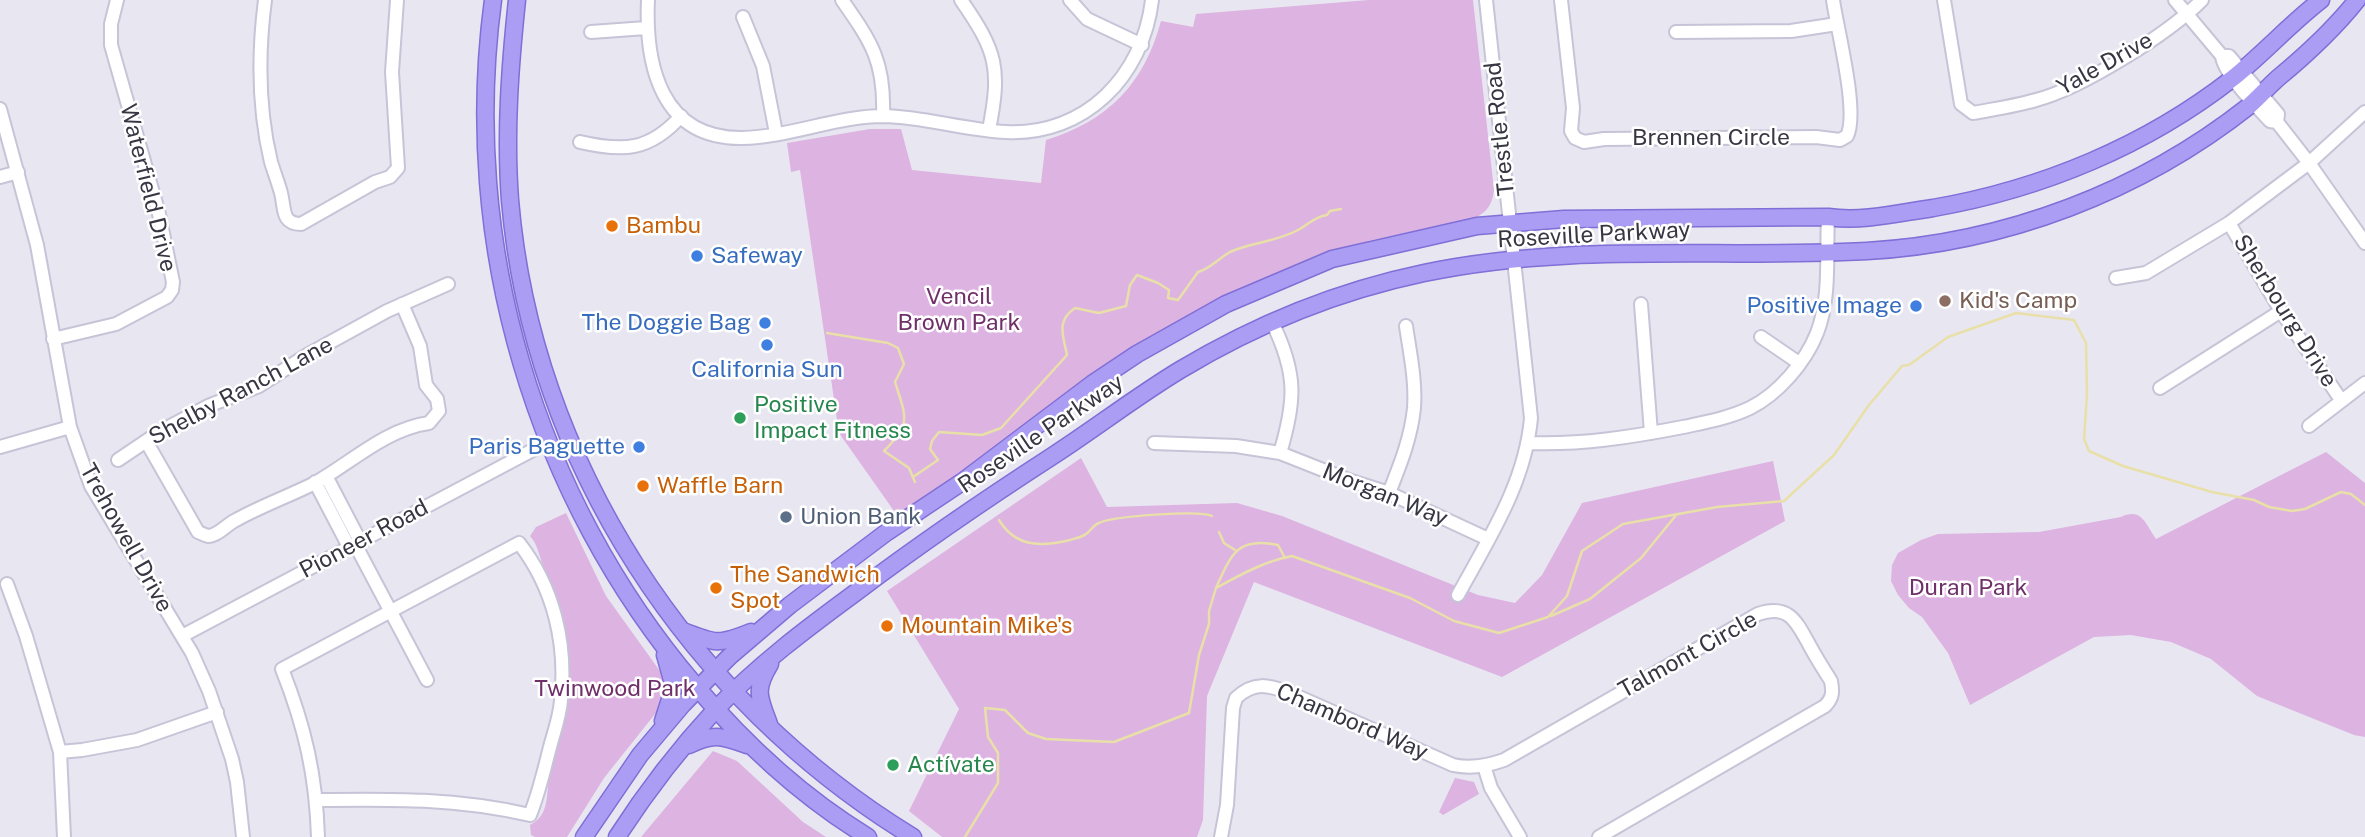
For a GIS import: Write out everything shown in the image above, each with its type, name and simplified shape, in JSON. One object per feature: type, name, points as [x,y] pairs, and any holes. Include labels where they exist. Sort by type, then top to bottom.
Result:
[{"type":"main road","points":[[493,0],[486,70],[485,117],[490,202],[503,290],[524,373],[548,442],[605,561],[664,649],[715,710],[753,747],[804,791],[868,837]]},
{"type":"main road","points":[[517,0],[508,114],[510,200],[531,325],[565,430],[605,513],[656,596],[714,671],[771,730],[840,788],[913,837]]},
{"type":"main road","name":"Roseville Parkway","points":[[584,837],[622,780],[697,688],[764,627],[819,582],[962,482],[1092,384],[1137,354],[1256,290],[1332,259],[1477,226],[1564,219],[1828,217],[1850,220],[1958,203],[2049,178],[2104,156],[2159,127],[2237,74],[2321,0]]},
{"type":"main road","name":"Roseville Parkway","points":[[617,837],[680,750],[715,710],[780,649],[970,509],[1137,397],[1185,367],[1272,322],[1319,303],[1399,279],[1514,259],[1567,255],[1868,251],[1947,241],[2005,229],[2090,201],[2166,161],[2326,35],[2357,0]]},
{"type":"main road","points":[[524,373],[551,420],[557,427],[565,430]]},
{"type":"main road","points":[[681,630],[708,640],[725,642],[764,627]]},
{"type":"main road","points":[[659,732],[674,687],[664,649]]},
{"type":"main road","points":[[771,730],[759,698],[759,681],[780,649]]},
{"type":"main road","points":[[680,750],[706,737],[715,736],[753,747]]},
{"type":"street","name":"Waterfield Drive","points":[[53,339],[116,324],[167,297],[172,290],[173,282],[159,214],[111,45],[111,24],[117,0]]},
{"type":"street","points":[[265,0],[260,57],[266,136],[281,193],[283,212],[293,224],[301,224],[374,182],[390,177],[398,168],[392,72],[397,0]]},
{"type":"street","points":[[648,0],[646,28],[652,67],[659,87],[669,103],[681,116],[703,130],[743,138],[883,116],[1004,132],[1034,131],[1073,118],[1088,109],[1119,82],[1132,65],[1142,45],[1152,0]]},
{"type":"street","points":[[842,0],[867,35],[876,54],[882,75],[883,116]]},
{"type":"street","points":[[961,0],[987,40],[994,58],[996,85],[989,130]]},
{"type":"street","points":[[1070,0],[1087,19],[1142,45]]},
{"type":"street","name":"Trestle Road","points":[[1458,595],[1516,486],[1529,443],[1531,418],[1486,0]]},
{"type":"street","name":"Brennen Circle","points":[[1561,0],[1573,108],[1571,131],[1575,138],[1584,142],[1617,138],[1816,137],[1840,140],[1847,136],[1852,119],[1846,65],[1833,0]]},
{"type":"street","name":"Yale Drive","points":[[1944,0],[1961,104],[1973,113],[2039,100],[2091,77],[2187,14],[2202,0]]},
{"type":"street","points":[[2175,0],[2222,56],[2229,56],[2237,74],[2270,121],[2277,122],[2309,163],[2365,243]]},
{"type":"street","points":[[743,17],[763,66],[776,133]]},
{"type":"street","points":[[1676,32],[1791,31],[1837,23]]},
{"type":"street","points":[[591,32],[646,28]]},
{"type":"street","name":"Trehowell Drive","points":[[0,109],[37,245],[69,427],[91,486],[182,636],[209,691],[237,782],[243,837]]},
{"type":"street","points":[[2116,278],[2146,273],[2229,223],[2309,163],[2365,112]]},
{"type":"street","points":[[580,142],[608,148],[639,145],[668,131],[681,116]]},
{"type":"street","points":[[0,177],[18,172]]},
{"type":"street","points":[[1529,443],[1584,443],[1651,433],[1725,418],[1751,408],[1771,395],[1799,363],[1816,335],[1823,312],[1828,217]]},
{"type":"street","name":"Sherbourg Drive","points":[[2229,223],[2281,311],[2341,400]]},
{"type":"street","name":"Shelby Ranch Lane","points":[[118,460],[208,406],[277,376],[307,355],[402,304],[448,284]]},
{"type":"street","points":[[146,441],[198,532],[208,536],[218,533],[232,521],[320,479],[411,425],[429,422],[439,411],[437,399],[426,385],[420,346],[402,304]]},
{"type":"street","points":[[1641,304],[1651,433]]},
{"type":"street","points":[[2161,388],[2281,311]]},
{"type":"street","points":[[1272,322],[1287,359],[1293,391],[1291,418],[1280,453]]},
{"type":"street","points":[[1389,493],[1406,449],[1414,407],[1414,374],[1406,326]]},
{"type":"street","points":[[1762,337],[1799,363]]},
{"type":"street","points":[[2309,426],[2365,383]]},
{"type":"street","points":[[0,447],[69,427]]},
{"type":"street","name":"Pioneer Road","points":[[182,636],[548,442]]},
{"type":"street","name":"Morgan Way","points":[[1154,443],[1236,446],[1280,453],[1389,493],[1488,539]]},
{"type":"street","points":[[320,479],[427,680]]},
{"type":"street","points":[[317,800],[441,800],[493,806],[530,815],[561,702],[563,655],[555,610],[534,562],[519,543],[282,669],[310,751],[317,800],[318,837]]},
{"type":"street","points":[[8,584],[60,751],[64,837]]},
{"type":"street","name":"Talmont Circle","points":[[1484,766],[1504,760],[1758,614],[1769,610],[1791,616],[1831,681],[1831,700],[1602,836]]},
{"type":"street","name":"Chambord Way","points":[[1221,837],[1227,805],[1233,708],[1236,698],[1256,685],[1270,686],[1290,693],[1453,765],[1484,766]]},
{"type":"street","points":[[60,751],[82,750],[137,740],[217,712]]},
{"type":"street","points":[[1484,766],[1491,788],[1520,837]]},
{"type":"green space","name":"Vencil Brown Park","points":[[1369,0],[1473,0],[1494,190],[1491,204],[1486,210],[1475,218],[1368,241],[1236,297],[899,518],[839,433],[800,170],[791,172],[787,143],[870,129],[901,129],[912,170],[1041,183],[1046,140],[1088,122],[1120,97],[1145,64],[1161,21],[1193,27],[1196,14]]},
{"type":"green space","name":"Duran Park","points":[[2326,452],[2365,483],[2365,737],[2257,696],[2211,659],[2171,642],[2131,635],[2094,637],[1970,705],[1948,653],[1922,617],[1909,608],[1898,595],[1891,581],[1892,565],[1898,553],[1938,534],[2039,532],[2134,514],[2143,519],[2156,539]]},
{"type":"green space","points":[[1081,458],[1107,507],[1237,503],[1282,516],[1478,595],[1515,603],[1542,575],[1582,503],[1773,461],[1785,521],[1502,677],[1254,582],[1207,696],[1203,820],[1197,837],[942,837],[909,811],[959,709],[887,591]]},
{"type":"green space","name":"Twinwood Park","points":[[566,513],[606,596],[665,678],[667,691],[663,704],[604,778],[567,837],[535,837],[531,835],[530,825],[537,821],[546,803],[567,695],[568,647],[557,597],[530,536],[536,527]]},
{"type":"green space","points":[[713,751],[737,761],[803,822],[826,837],[641,837]]},
{"type":"green space","points":[[1455,778],[1474,782],[1479,794],[1443,815],[1439,812]]},
{"type":"waterway","points":[[913,477],[938,460],[930,449],[939,432],[982,435],[1001,428],[1067,355],[1063,323],[1075,308],[1099,313],[1126,306],[1130,285],[1137,275],[1158,283],[1169,290],[1168,298],[1178,300],[1198,272],[1230,252],[1290,234],[1330,211],[1341,209]]},
{"type":"waterway","points":[[965,837],[998,783],[998,753],[988,737],[985,708],[1005,710],[1028,733],[1046,739],[1114,742],[1189,713],[1199,655],[1216,588],[1243,573],[1292,556],[1410,598],[1454,621],[1499,633],[1548,617],[1567,596],[1582,551],[1623,524],[1717,507],[1784,501],[1834,455],[1869,405],[1902,366],[1909,365],[1948,337],[2016,313],[2074,320],[2086,343],[2084,439],[2089,451],[2123,466],[2212,492],[2254,500],[2269,507],[2292,511],[2305,509],[2341,492],[2351,494],[2365,505]]},
{"type":"waterway","points":[[827,333],[888,343],[898,348],[904,364],[895,382],[904,419],[899,433],[884,451],[909,468],[915,482]]},
{"type":"waterway","points":[[999,520],[1005,529],[1020,540],[1046,544],[1079,537],[1107,520],[1174,514],[1212,516]]},
{"type":"waterway","points":[[1551,616],[1590,599],[1641,558],[1677,514]]},
{"type":"waterway","points":[[1219,532],[1224,543],[1235,550]]},
{"type":"waterway","points":[[1216,588],[1231,558],[1244,546],[1253,543],[1278,545],[1285,558]]},
{"type":"place","name":"Bambu","points":[[612,226]]},
{"type":"place","name":"Safeway","points":[[697,256]]},
{"type":"place","name":"Kid's Camp","points":[[1945,301]]},
{"type":"place","name":"Positive Image","points":[[1916,306]]},
{"type":"place","name":"The Doggie Bag","points":[[765,323]]},
{"type":"place","name":"California Sun","points":[[767,345]]},
{"type":"place","name":"Positive Impact Fitness","points":[[740,418]]},
{"type":"place","name":"Paris Baguette","points":[[639,447]]},
{"type":"place","name":"Waffle Barn","points":[[643,486]]},
{"type":"place","name":"Union Bank","points":[[786,517]]},
{"type":"place","name":"The Sandwich Spot","points":[[716,588]]},
{"type":"place","name":"Mountain Mike's","points":[[887,626]]},
{"type":"place","name":"Actívate","points":[[893,765]]}]
